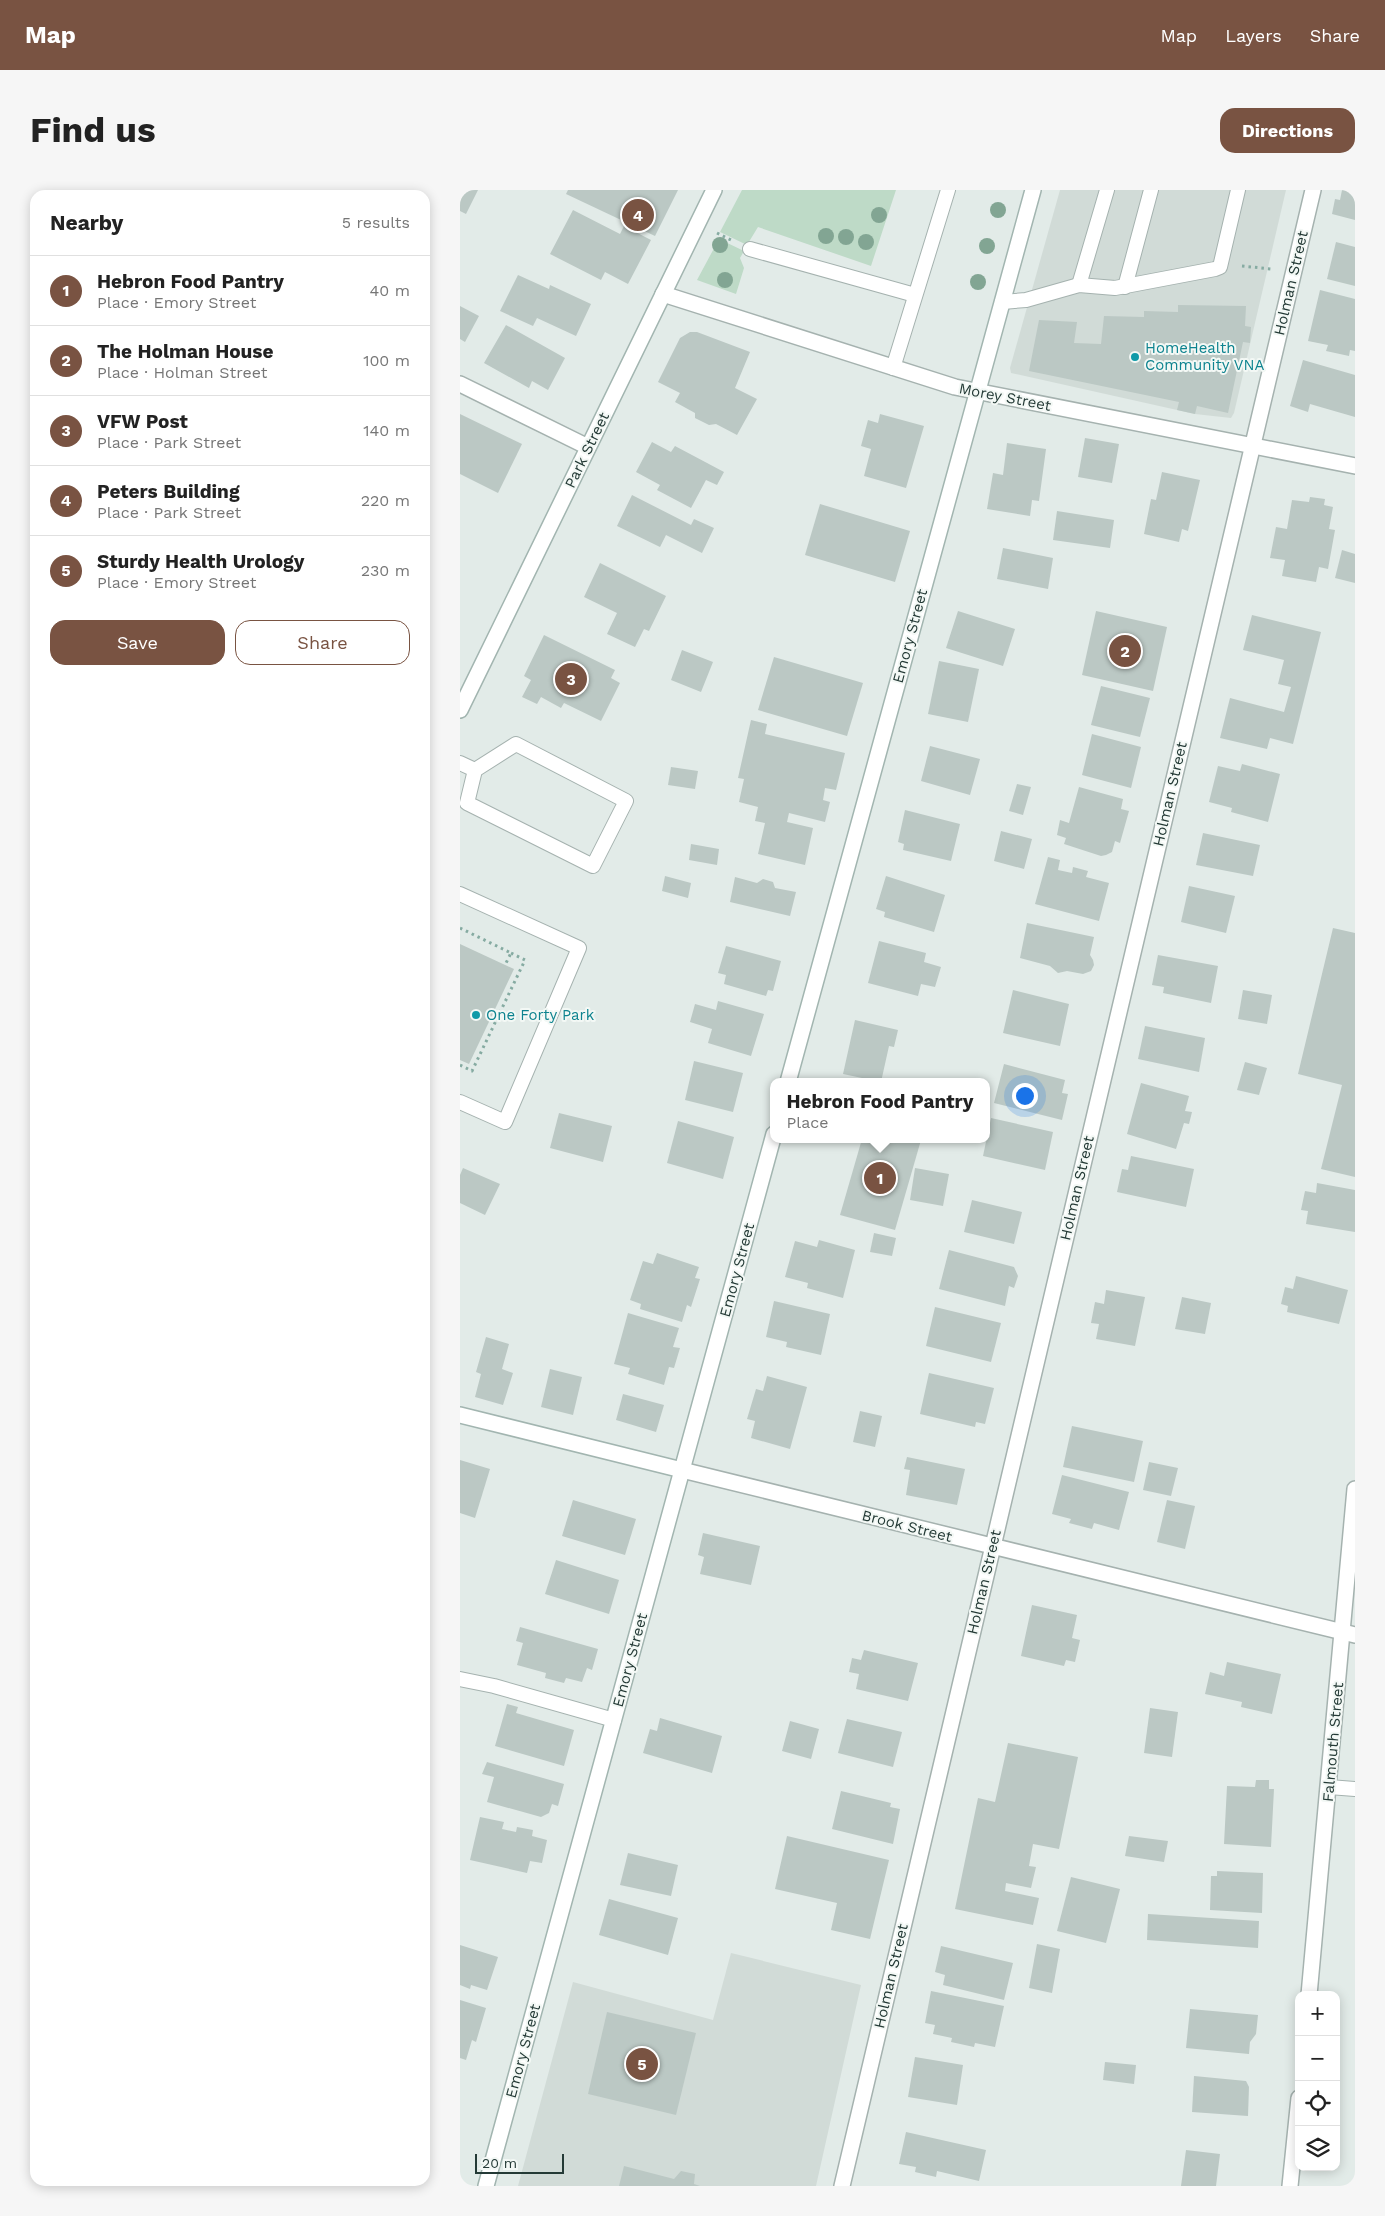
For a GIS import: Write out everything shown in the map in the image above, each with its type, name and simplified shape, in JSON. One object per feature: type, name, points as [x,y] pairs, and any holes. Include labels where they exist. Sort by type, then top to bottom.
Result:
[{"type":"street","name":"Park Street","points":[[461,706],[714,190]]},
{"type":"street","name":"Emory Street","points":[[789,1078],[1034,190]]},
{"type":"street","name":"Holman Street","points":[[842,2186],[1313,190]]},
{"type":"street","name":"Morey Street","points":[[663,294],[944,385],[1355,466]]},
{"type":"street","points":[[460,384],[588,447]]},
{"type":"street","name":"Emory Street","points":[[486,2186],[772,1143]]},
{"type":"street","name":"Brook Street","points":[[460,1415],[1349,1634]]},
{"type":"street","name":"Falmouth Street","points":[[1309,1991],[1329,1787],[1349,1634],[1355,1489]]},
{"type":"street","points":[[1290,2186],[1296,2126]]},
{"type":"lane","points":[[893,368],[948,190]]},
{"type":"lane","points":[[1079,285],[1107,190]]},
{"type":"lane","points":[[1125,287],[1151,190]]},
{"type":"lane","points":[[1002,302],[1026,300],[1079,285],[1096,288],[1125,287],[1220,267],[1238,190]]},
{"type":"lane","points":[[750,249],[915,294]]},
{"type":"lane","points":[[516,744],[626,801],[593,866],[467,803],[475,770],[516,744]]},
{"type":"lane","points":[[460,763],[475,770]]},
{"type":"lane","points":[[460,894],[579,948],[505,1122],[460,1102]]},
{"type":"lane","points":[[460,1679],[494,1686],[614,1720]]},
{"type":"lane","points":[[1329,1787],[1355,1788]]},
{"type":"path","points":[[460,928],[525,960],[472,1070],[460,1065]]},
{"type":"path","points":[[505,965],[511,953]]},
{"type":"shaded area","points":[[1060,190],[1286,190],[1234,413],[1231,418],[1195,414],[1011,373],[1010,368]]},
{"type":"shaded area","points":[[731,1953],[861,1985],[816,2186],[518,2186],[573,1982],[713,2020]]},
{"type":"green space","points":[[742,190],[896,190],[871,266],[758,227],[747,245],[720,232]]},
{"type":"green space","points":[[719,239],[744,251],[740,258],[744,268],[736,294],[697,280]]},
{"type":"building","points":[[460,190],[478,190],[466,214],[460,211]]},
{"type":"building","points":[[568,190],[678,190],[655,236],[566,194]]},
{"type":"building","points":[[1342,190],[1355,190],[1355,220],[1332,214],[1335,199],[1340,200]]},
{"type":"building","points":[[573,210],[620,234],[624,226],[651,240],[628,284],[605,272],[601,280],[550,254]]},
{"type":"building","points":[[1336,242],[1355,247],[1355,286],[1327,279]]},
{"type":"building","points":[[518,275],[549,289],[550,285],[591,304],[576,336],[537,318],[533,326],[500,311]]},
{"type":"building","points":[[1320,290],[1355,299],[1355,351],[1350,350],[1349,356],[1326,351],[1328,345],[1308,341]]},
{"type":"building","name":"HomeHealth Community VNA","points":[[1178,305],[1246,306],[1245,326],[1251,327],[1250,343],[1243,342],[1228,413],[1197,406],[1195,414],[1177,410],[1179,402],[1029,371],[1039,320],[1077,322],[1074,343],[1101,344],[1104,316],[1144,317],[1144,311],[1178,312]]},
{"type":"building","points":[[460,306],[479,316],[465,342],[460,339]]},
{"type":"building","points":[[506,325],[565,358],[548,390],[532,381],[529,388],[484,363]]},
{"type":"building","points":[[690,332],[697,332],[750,352],[735,388],[757,399],[737,435],[716,424],[709,425],[695,418],[695,413],[675,402],[680,393],[658,382],[680,338]]},
{"type":"building","points":[[1303,360],[1355,375],[1355,417],[1310,404],[1308,412],[1290,406]]},
{"type":"building","points":[[460,414],[522,444],[498,493],[460,474]]},
{"type":"building","points":[[880,414],[924,426],[906,488],[864,476],[871,449],[861,446],[868,420],[878,423]]},
{"type":"building","points":[[1085,438],[1119,444],[1112,483],[1078,477]]},
{"type":"building","points":[[652,442],[671,452],[675,446],[724,472],[717,485],[706,480],[691,508],[657,490],[660,485],[636,472]]},
{"type":"building","points":[[1007,443],[1046,449],[1039,501],[1032,500],[1030,516],[987,509],[993,473],[1003,475]]},
{"type":"building","points":[[1162,472],[1200,480],[1188,531],[1182,529],[1179,542],[1144,534],[1151,499],[1156,500]]},
{"type":"building","points":[[632,495],[691,525],[694,519],[714,528],[702,553],[666,535],[660,547],[617,526]]},
{"type":"building","points":[[1310,497],[1325,499],[1324,505],[1333,507],[1329,529],[1335,530],[1328,569],[1319,567],[1316,582],[1282,576],[1285,560],[1270,558],[1276,527],[1287,529],[1292,500],[1309,502]]},
{"type":"building","points":[[820,504],[910,531],[895,582],[805,555]]},
{"type":"building","points":[[1057,511],[1114,520],[1110,548],[1053,540]]},
{"type":"building","points":[[1003,548],[1053,558],[1048,589],[997,579]]},
{"type":"building","points":[[1342,550],[1355,554],[1355,583],[1335,578]]},
{"type":"building","points":[[600,563],[666,596],[649,631],[644,629],[635,647],[607,634],[617,613],[584,597]]},
{"type":"building","points":[[958,611],[1015,629],[1003,666],[946,648]]},
{"type":"building","points":[[1096,611],[1167,627],[1153,691],[1082,675]]},
{"type":"building","points":[[1252,615],[1321,632],[1293,744],[1270,738],[1267,749],[1220,738],[1230,698],[1284,712],[1291,687],[1278,684],[1284,660],[1243,650]]},
{"type":"building","points":[[544,635],[615,670],[611,678],[620,683],[601,721],[564,703],[561,708],[541,697],[537,704],[522,697],[531,680],[524,676]]},
{"type":"building","points":[[682,650],[713,662],[701,692],[671,680]]},
{"type":"building","points":[[774,657],[863,683],[847,736],[758,710]]},
{"type":"building","points":[[939,661],[979,669],[968,722],[928,714]]},
{"type":"building","points":[[1101,686],[1150,698],[1140,737],[1091,725]]},
{"type":"building","points":[[751,720],[767,724],[765,734],[845,753],[836,790],[825,788],[823,800],[830,802],[825,822],[789,813],[787,822],[813,828],[805,865],[758,854],[765,823],[755,821],[758,807],[739,802],[744,779],[738,778]]},
{"type":"building","points":[[1092,734],[1141,747],[1131,788],[1082,775]]},
{"type":"building","points":[[930,746],[980,759],[970,795],[921,781]]},
{"type":"building","points":[[1242,764],[1280,774],[1268,822],[1231,812],[1232,808],[1209,802],[1218,766],[1240,771]]},
{"type":"building","points":[[671,767],[698,771],[695,789],[668,785]]},
{"type":"building","points":[[1017,784],[1031,787],[1023,815],[1009,811]]},
{"type":"building","points":[[1079,787],[1123,799],[1121,809],[1129,811],[1120,843],[1115,841],[1112,852],[1106,855],[1101,856],[1064,844],[1066,838],[1057,835],[1060,820],[1069,823]]},
{"type":"building","points":[[905,810],[960,824],[951,861],[903,850],[904,844],[898,842]]},
{"type":"building","points":[[1001,831],[1032,839],[1024,869],[994,861]]},
{"type":"building","points":[[1203,833],[1260,845],[1253,876],[1196,865]]},
{"type":"building","points":[[691,844],[719,849],[717,865],[689,860]]},
{"type":"building","points":[[1048,857],[1060,860],[1058,870],[1072,873],[1073,867],[1088,871],[1086,877],[1109,883],[1099,921],[1035,904]]},
{"type":"building","points":[[665,876],[691,883],[688,898],[662,891]]},
{"type":"building","points":[[886,876],[945,895],[934,932],[884,917],[885,912],[876,909]]},
{"type":"building","points":[[735,877],[757,883],[763,879],[773,882],[775,888],[796,892],[790,916],[730,902]]},
{"type":"building","points":[[1189,886],[1235,896],[1226,933],[1181,922]]},
{"type":"building","points":[[1027,923],[1094,937],[1090,955],[1094,965],[1091,971],[1083,974],[1067,971],[1058,973],[1050,966],[1020,958]]},
{"type":"building","points":[[1333,928],[1355,933],[1355,1177],[1321,1169],[1342,1085],[1298,1074]]},
{"type":"building","points":[[879,941],[926,953],[924,962],[941,967],[935,987],[921,984],[918,996],[868,983]]},
{"type":"building","name":"One Forty Park","points":[[460,944],[514,969],[469,1064],[460,1060]]},
{"type":"building","points":[[726,946],[781,961],[773,991],[768,990],[766,996],[724,984],[726,975],[718,973]]},
{"type":"building","points":[[1158,955],[1218,966],[1211,1003],[1163,993],[1164,987],[1152,985]]},
{"type":"building","points":[[1013,990],[1069,1004],[1060,1046],[1003,1033]]},
{"type":"building","points":[[1243,990],[1272,995],[1267,1024],[1238,1019]]},
{"type":"building","points":[[718,1001],[764,1014],[751,1056],[708,1043],[712,1029],[690,1022],[695,1004],[716,1010]]},
{"type":"building","points":[[855,1020],[898,1030],[894,1047],[889,1046],[882,1078],[862,1078],[843,1074]]},
{"type":"building","points":[[1145,1026],[1205,1038],[1199,1072],[1138,1059]]},
{"type":"building","points":[[694,1061],[743,1073],[733,1112],[685,1100]]},
{"type":"building","points":[[1245,1062],[1267,1068],[1259,1095],[1237,1090]]},
{"type":"building","points":[[1004,1064],[1065,1080],[1062,1093],[1068,1094],[1062,1120],[994,1103]]},
{"type":"building","points":[[1141,1083],[1189,1096],[1185,1111],[1192,1112],[1189,1124],[1184,1123],[1176,1149],[1127,1134]]},
{"type":"building","points":[[559,1113],[612,1126],[603,1162],[550,1148]]},
{"type":"building","points":[[991,1118],[1053,1132],[1045,1170],[983,1156],[986,1143],[990,1143]]},
{"type":"building","points":[[678,1121],[734,1137],[723,1179],[667,1163]]},
{"type":"building","points":[[861,1143],[920,1143],[895,1230],[840,1215]]},
{"type":"building","points":[[1131,1156],[1194,1169],[1186,1207],[1117,1192],[1122,1169],[1128,1170]]},
{"type":"building","points":[[463,1168],[500,1184],[485,1215],[460,1203],[460,1175]]},
{"type":"building","points":[[915,1168],[949,1174],[943,1206],[910,1200]]},
{"type":"building","points":[[1317,1183],[1355,1190],[1355,1232],[1306,1224],[1308,1211],[1301,1210],[1305,1191],[1316,1193]]},
{"type":"building","points":[[972,1200],[1022,1212],[1014,1244],[964,1232]]},
{"type":"building","points":[[874,1233],[896,1238],[892,1256],[870,1252]]},
{"type":"building","points":[[819,1240],[855,1250],[843,1298],[807,1288],[808,1283],[785,1277],[795,1241],[817,1247]]},
{"type":"building","points":[[949,1250],[1014,1267],[1018,1276],[1014,1288],[1009,1286],[1005,1306],[939,1289]]},
{"type":"building","points":[[657,1253],[699,1267],[695,1278],[700,1279],[691,1307],[687,1305],[682,1322],[640,1309],[641,1304],[630,1300],[643,1261],[653,1264]]},
{"type":"building","points":[[1296,1276],[1348,1290],[1339,1324],[1287,1312],[1288,1306],[1281,1304],[1285,1287],[1293,1289]]},
{"type":"building","points":[[1106,1290],[1145,1297],[1135,1346],[1096,1339],[1099,1324],[1091,1323],[1095,1302],[1104,1304]]},
{"type":"building","points":[[1182,1297],[1211,1303],[1205,1334],[1175,1329]]},
{"type":"building","points":[[774,1301],[830,1314],[821,1355],[786,1347],[787,1342],[766,1337]]},
{"type":"building","points":[[935,1307],[1001,1323],[991,1362],[926,1346]]},
{"type":"building","points":[[628,1313],[679,1328],[673,1347],[680,1348],[674,1368],[669,1367],[664,1385],[628,1374],[630,1368],[614,1364]]},
{"type":"building","points":[[486,1337],[509,1344],[502,1369],[513,1373],[503,1405],[475,1397],[481,1374],[476,1372]]},
{"type":"building","points":[[550,1369],[582,1377],[573,1415],[541,1407]]},
{"type":"building","points":[[929,1373],[994,1388],[985,1424],[976,1422],[975,1427],[920,1414]]},
{"type":"building","points":[[767,1376],[807,1387],[790,1449],[751,1438],[755,1421],[747,1419],[756,1389],[763,1391]]},
{"type":"building","points":[[623,1394],[664,1405],[656,1432],[616,1420]]},
{"type":"building","points":[[860,1411],[882,1416],[875,1447],[853,1442]]},
{"type":"building","points":[[1072,1426],[1143,1441],[1134,1482],[1063,1467]]},
{"type":"building","points":[[907,1457],[965,1469],[957,1505],[906,1495],[910,1470],[904,1469]]},
{"type":"building","points":[[460,1460],[490,1469],[475,1518],[460,1513]]},
{"type":"building","points":[[1149,1462],[1178,1468],[1171,1496],[1143,1490]]},
{"type":"building","points":[[1062,1475],[1129,1492],[1119,1530],[1094,1523],[1092,1529],[1069,1523],[1071,1519],[1052,1514]]},
{"type":"building","points":[[573,1500],[636,1519],[625,1555],[562,1536]]},
{"type":"building","points":[[1167,1500],[1195,1506],[1185,1549],[1157,1542]]},
{"type":"building","points":[[703,1533],[760,1546],[751,1585],[700,1574],[704,1557],[698,1555]]},
{"type":"building","points":[[556,1560],[619,1580],[609,1614],[545,1594]]},
{"type":"building","points":[[1032,1605],[1077,1615],[1072,1638],[1080,1640],[1075,1662],[1066,1660],[1064,1666],[1021,1656]]},
{"type":"building","points":[[520,1627],[598,1649],[592,1670],[587,1668],[582,1682],[566,1678],[564,1683],[545,1678],[546,1673],[517,1665],[523,1643],[516,1641]]},
{"type":"building","points":[[864,1650],[918,1663],[908,1701],[856,1689],[859,1674],[849,1672],[852,1658],[861,1660]]},
{"type":"building","points":[[1227,1662],[1281,1674],[1272,1714],[1241,1707],[1242,1702],[1205,1694],[1210,1672],[1224,1676]]},
{"type":"building","points":[[507,1704],[518,1707],[516,1713],[574,1730],[564,1766],[495,1746]]},
{"type":"building","points":[[1150,1708],[1178,1712],[1172,1757],[1144,1753]]},
{"type":"building","points":[[660,1718],[722,1736],[712,1773],[643,1753],[650,1729],[657,1731]]},
{"type":"building","points":[[847,1719],[902,1732],[893,1767],[838,1753]]},
{"type":"building","points":[[790,1721],[819,1729],[811,1759],[782,1751]]},
{"type":"building","points":[[1008,1743],[1078,1757],[1059,1849],[1033,1844],[1029,1866],[1036,1867],[1031,1888],[1006,1883],[1005,1891],[1039,1898],[1033,1925],[955,1909],[978,1798],[995,1802]]},
{"type":"building","points":[[487,1762],[564,1784],[558,1806],[552,1804],[549,1813],[541,1817],[487,1802],[494,1777],[482,1774]]},
{"type":"building","points":[[1256,1780],[1269,1780],[1269,1789],[1274,1789],[1271,1847],[1224,1844],[1227,1786],[1255,1787]]},
{"type":"building","points":[[841,1791],[891,1803],[890,1807],[900,1809],[893,1844],[832,1829]]},
{"type":"building","points":[[480,1817],[504,1822],[502,1829],[516,1832],[517,1827],[533,1830],[532,1836],[547,1840],[542,1863],[530,1861],[527,1873],[470,1860]]},
{"type":"building","points":[[787,1836],[889,1860],[870,1939],[831,1930],[837,1903],[775,1889]]},
{"type":"building","points":[[1129,1836],[1168,1841],[1164,1862],[1125,1856]]},
{"type":"building","points":[[628,1853],[678,1865],[671,1896],[620,1885]]},
{"type":"building","points":[[1217,1871],[1263,1873],[1262,1913],[1210,1910],[1211,1876],[1217,1876]]},
{"type":"building","points":[[1071,1877],[1120,1889],[1106,1943],[1057,1931]]},
{"type":"building","points":[[609,1899],[678,1918],[668,1955],[599,1935]]},
{"type":"building","points":[[1148,1914],[1259,1921],[1258,1948],[1147,1940]]},
{"type":"building","points":[[1037,1944],[1060,1949],[1052,1993],[1029,1988]]},
{"type":"building","points":[[460,1945],[498,1957],[487,1990],[471,1985],[470,1989],[460,1985]]},
{"type":"building","points":[[941,1946],[1013,1963],[1004,2000],[943,1985],[945,1975],[935,1972]]},
{"type":"building","points":[[931,1991],[1004,2006],[995,2047],[975,2043],[974,2047],[951,2042],[952,2038],[933,2034],[935,2025],[925,2023]]},
{"type":"building","points":[[460,2000],[486,2008],[476,2042],[472,2040],[466,2060],[460,2058]]},
{"type":"building","points":[[1190,2009],[1258,2015],[1256,2034],[1250,2042],[1249,2054],[1186,2048]]},
{"type":"building","points":[[607,2012],[696,2033],[676,2115],[588,2094]]},
{"type":"building","points":[[915,2057],[963,2065],[957,2105],[908,2097]]},
{"type":"building","points":[[1105,2062],[1136,2065],[1134,2084],[1103,2080]]},
{"type":"building","points":[[1194,2076],[1246,2081],[1249,2087],[1248,2116],[1192,2112]]},
{"type":"building","points":[[906,2132],[986,2150],[979,2181],[937,2171],[936,2177],[915,2172],[916,2167],[899,2164]]},
{"type":"building","points":[[1186,2150],[1220,2154],[1216,2186],[1181,2186]]},
{"type":"building","points":[[624,2166],[674,2179],[681,2171],[695,2174],[694,2184],[700,2186],[619,2186]]},
{"type":"place","name":"Peters Building","points":[[638,215]]},
{"type":"place","name":"HomeHealth Community VNA","points":[[1135,357]]},
{"type":"place","name":"The Holman House","points":[[1125,651]]},
{"type":"place","name":"VFW Post","points":[[571,679]]},
{"type":"place","name":"One Forty Park","points":[[476,1015]]},
{"type":"place","name":"Hebron Food Pantry","points":[[880,1178]]},
{"type":"place","name":"Sturdy Health Urology","points":[[642,2064]]}]
